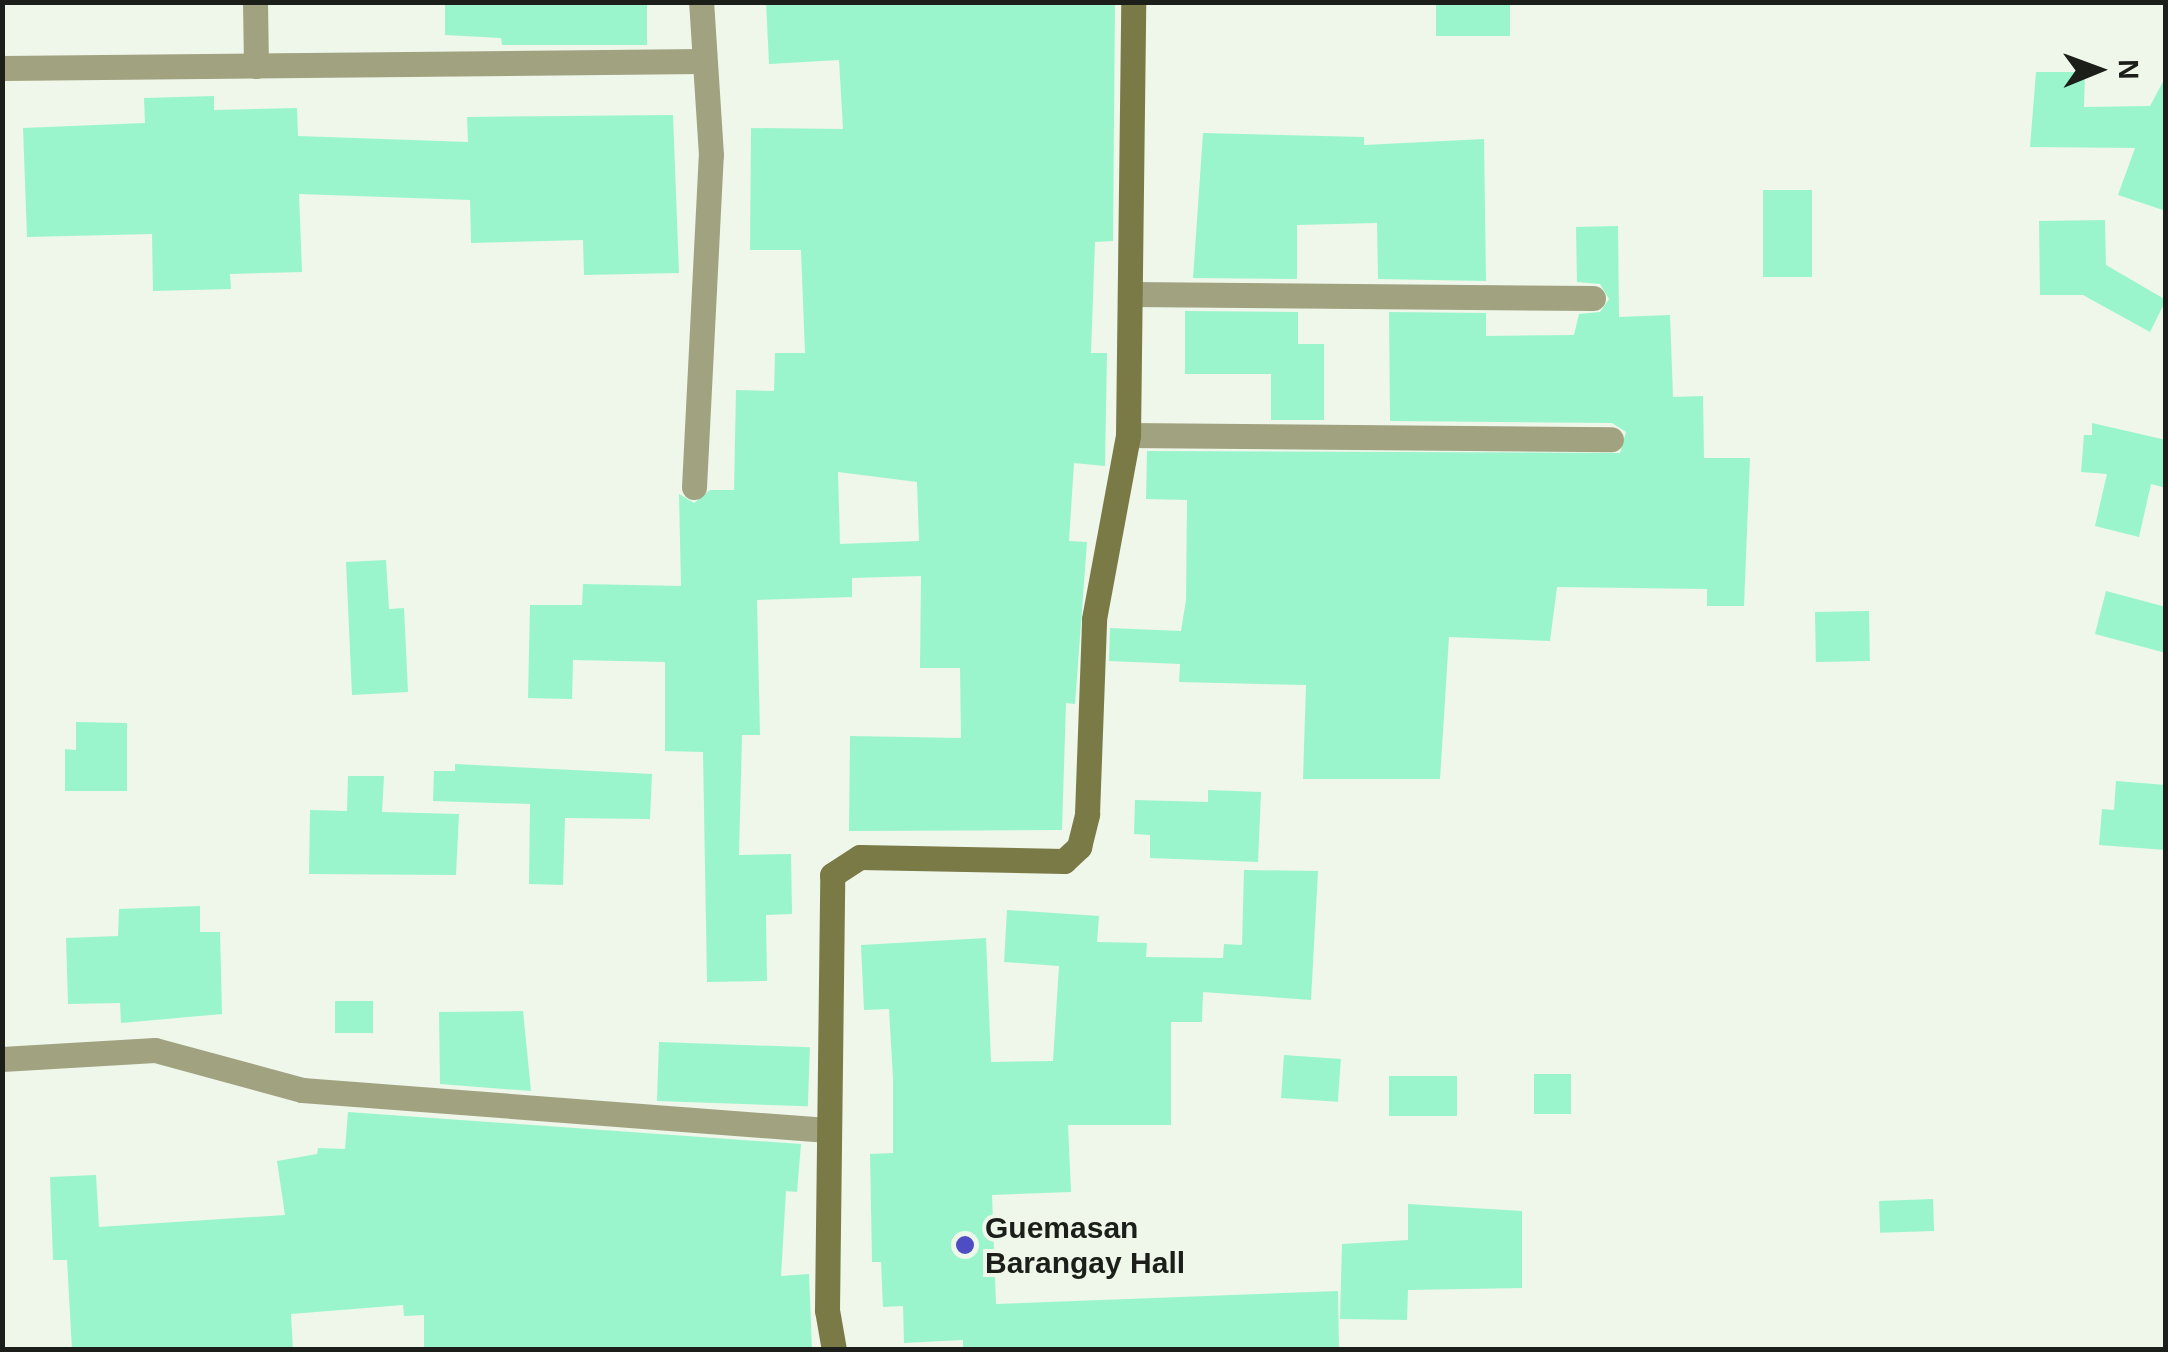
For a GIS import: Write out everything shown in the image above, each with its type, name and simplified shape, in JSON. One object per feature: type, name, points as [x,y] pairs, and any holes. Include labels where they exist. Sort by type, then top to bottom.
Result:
[{"type":"street","points":[[255,2],[256,66]]},
{"type":"street","points":[[694,486],[711,155],[702,61],[702,2]]},
{"type":"street","points":[[834,1350],[827,1310],[832,875],[860,857],[1064,861],[1079,847],[1087,814],[1094,619],[1128,435],[1132,2]]},
{"type":"street","points":[[2,68],[702,61]]},
{"type":"street","points":[[1130,294],[1593,298]]},
{"type":"street","points":[[1128,435],[1610,439]]},
{"type":"street","points":[[2,1059],[154,1050],[302,1090],[827,1130]]},
{"type":"building","points":[[445,2],[647,4],[647,45],[502,45],[501,38],[445,35]]},
{"type":"building","points":[[766,2],[1115,2],[1113,241],[1095,242],[1091,353],[1107,353],[1105,466],[1074,463],[1069,541],[1087,542],[1075,704],[1066,703],[1062,830],[849,831],[850,736],[961,738],[960,668],[920,668],[921,576],[852,578],[852,597],[757,600],[760,735],[742,735],[739,855],[791,854],[792,914],[766,915],[767,981],[707,982],[703,752],[665,751],[665,662],[573,660],[572,699],[528,698],[530,605],[582,605],[583,584],[681,586],[679,494],[694,503],[710,490],[734,490],[736,390],[774,391],[775,353],[805,353],[801,250],[750,250],[751,128],[843,129],[839,60],[769,64]],"holes":[[[838,472],[917,482],[919,541],[840,544]]]},
{"type":"building","points":[[1436,2],[1510,2],[1510,36],[1436,36]]},
{"type":"building","points":[[2036,72],[2085,72],[2084,107],[2150,106],[2166,76],[2166,211],[2118,195],[2135,148],[2030,147]]},
{"type":"building","points":[[214,96],[214,110],[297,108],[298,136],[468,142],[467,117],[673,115],[679,273],[584,275],[583,240],[471,243],[470,200],[299,194],[302,272],[230,274],[231,289],[153,291],[152,234],[27,237],[23,128],[145,123],[144,98]]},
{"type":"building","points":[[1203,133],[1364,137],[1364,145],[1484,139],[1486,281],[1378,279],[1377,223],[1297,225],[1297,279],[1193,278]]},
{"type":"building","points":[[1763,190],[1812,190],[1812,277],[1763,277]]},
{"type":"building","points":[[2105,220],[2106,265],[2166,300],[2150,332],[2083,295],[2040,295],[2039,221]]},
{"type":"building","points":[[1618,226],[1619,317],[1670,315],[1673,397],[1703,396],[1704,458],[1750,458],[1744,606],[1707,606],[1707,589],[1557,587],[1550,641],[1449,637],[1440,779],[1303,779],[1306,685],[1179,682],[1180,664],[1109,661],[1110,628],[1181,631],[1186,600],[1187,500],[1146,499],[1147,451],[1620,453],[1626,432],[1612,423],[1390,421],[1389,312],[1486,313],[1486,336],[1574,335],[1579,314],[1600,312],[1609,299],[1600,284],[1577,282],[1576,227]]},
{"type":"building","points":[[1185,311],[1298,312],[1298,344],[1324,344],[1324,420],[1271,420],[1271,374],[1185,374]]},
{"type":"building","points":[[2092,423],[2166,440],[2166,488],[2151,484],[2139,537],[2095,526],[2107,474],[2081,472],[2084,435],[2092,435]]},
{"type":"building","points":[[386,560],[389,609],[404,608],[408,692],[352,695],[346,562]]},
{"type":"building","points":[[2106,591],[2166,607],[2166,653],[2095,634]]},
{"type":"building","points":[[1869,611],[1870,661],[1816,662],[1815,612]]},
{"type":"building","points":[[76,722],[127,723],[127,791],[65,791],[65,749],[76,750]]},
{"type":"building","points":[[455,764],[652,774],[650,819],[565,818],[563,885],[529,884],[530,804],[433,801],[434,771],[455,771]]},
{"type":"building","points":[[348,776],[384,776],[382,812],[459,814],[456,875],[309,874],[310,810],[347,811]]},
{"type":"building","points":[[2116,781],[2166,785],[2166,850],[2099,845],[2102,809],[2114,810]]},
{"type":"building","points":[[1208,790],[1261,792],[1258,862],[1150,858],[1150,835],[1134,834],[1135,800],[1208,802]]},
{"type":"building","points":[[1244,870],[1318,871],[1311,1000],[1203,992],[1202,1022],[1171,1022],[1171,1125],[1068,1125],[1071,1192],[992,1195],[996,1304],[1338,1291],[1339,1350],[963,1350],[963,1340],[904,1343],[903,1306],[883,1307],[881,1262],[872,1262],[870,1154],[893,1153],[893,1079],[889,1009],[864,1010],[861,945],[986,938],[991,1062],[1053,1061],[1059,966],[1004,962],[1007,910],[1099,916],[1097,942],[1147,943],[1146,957],[1223,958],[1224,944],[1242,945]]},
{"type":"building","points":[[200,906],[200,932],[220,932],[222,1014],[121,1023],[120,1003],[68,1004],[66,938],[118,936],[119,909]]},
{"type":"building","points":[[335,1001],[373,1001],[373,1033],[335,1033]]},
{"type":"building","points":[[523,1011],[531,1091],[440,1084],[439,1012]]},
{"type":"building","points":[[659,1042],[810,1047],[808,1106],[657,1101]]},
{"type":"building","points":[[1284,1055],[1341,1059],[1338,1102],[1281,1098]]},
{"type":"building","points":[[1534,1074],[1571,1074],[1571,1114],[1534,1114]]},
{"type":"building","points":[[1389,1076],[1457,1076],[1457,1116],[1389,1116]]},
{"type":"building","points":[[348,1112],[801,1144],[797,1192],[786,1191],[781,1276],[809,1274],[812,1350],[424,1350],[424,1315],[404,1316],[403,1305],[291,1314],[293,1350],[72,1350],[67,1260],[53,1260],[50,1177],[96,1175],[99,1227],[285,1215],[277,1161],[317,1154],[318,1148],[345,1149]]},
{"type":"building","points":[[1933,1199],[1934,1231],[1880,1233],[1879,1201]]},
{"type":"building","points":[[1408,1204],[1522,1211],[1522,1288],[1408,1290],[1407,1320],[1340,1319],[1342,1244],[1408,1240]]},
{"type":"place","name":"Guemasan Barangay Hall","points":[[965,1245]]}]
